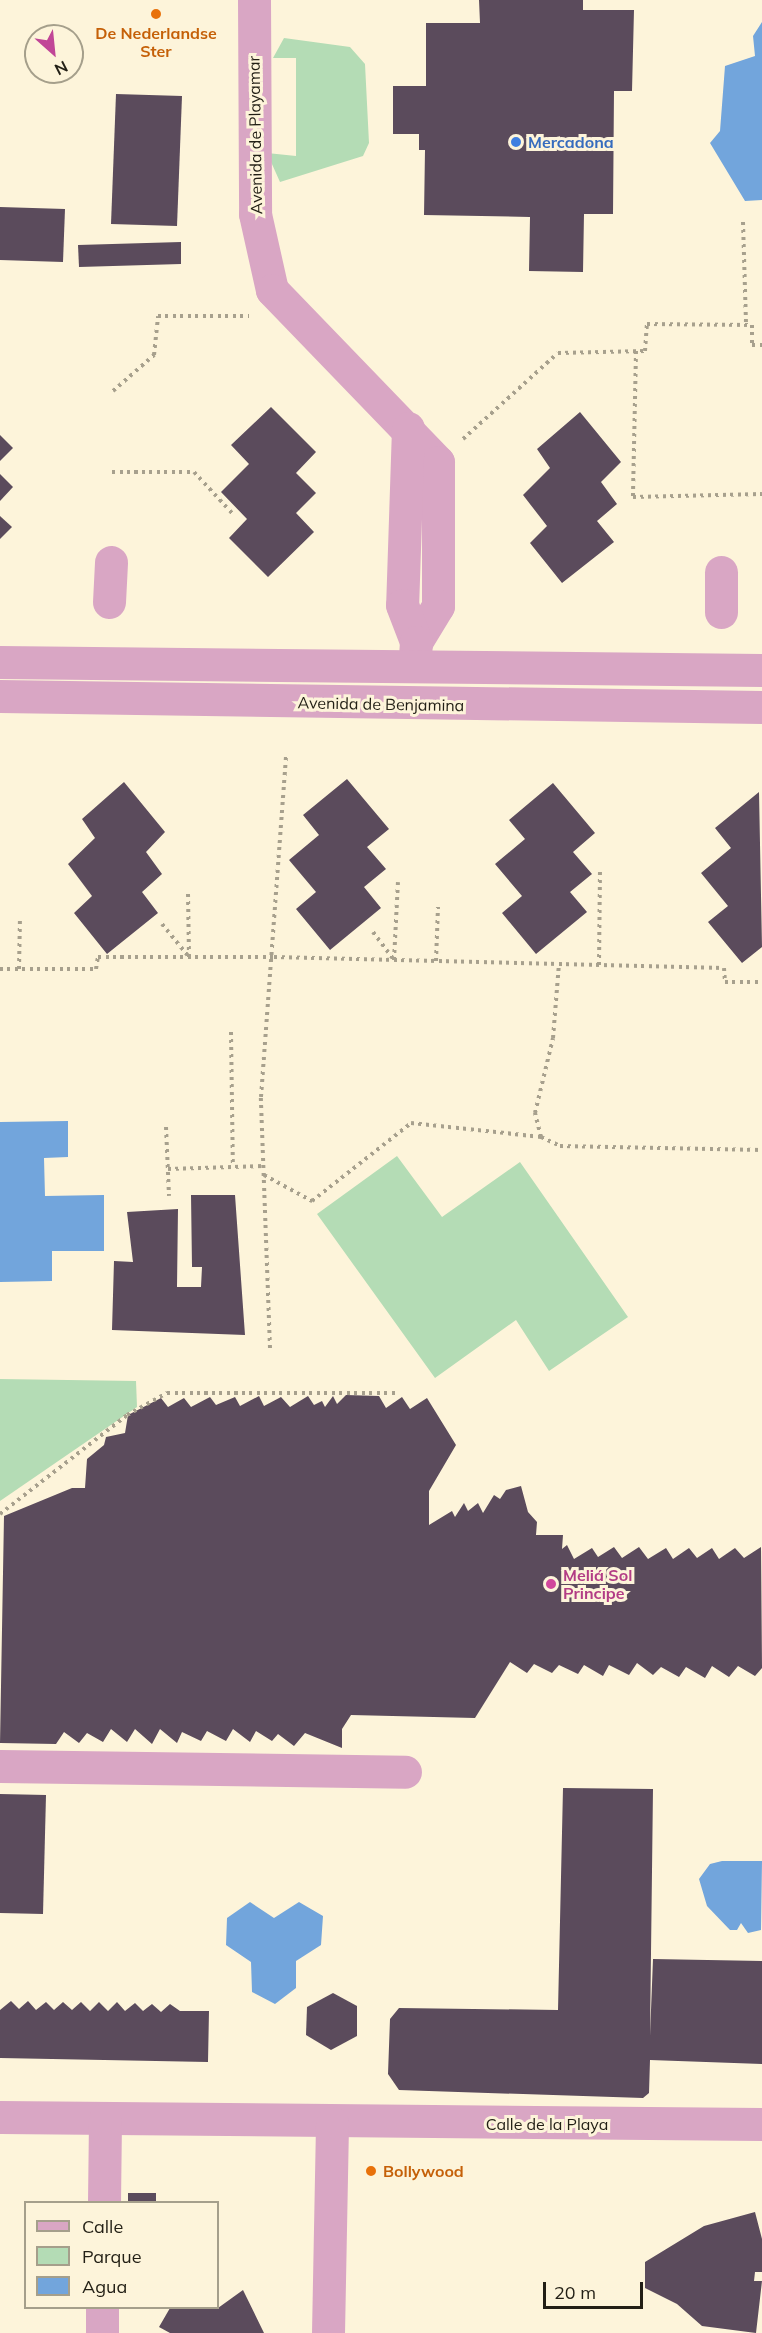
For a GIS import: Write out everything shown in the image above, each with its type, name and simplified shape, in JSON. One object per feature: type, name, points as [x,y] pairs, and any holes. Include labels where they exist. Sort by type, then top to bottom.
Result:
[{"type":"street","name":"Avenida de Playamar","points":[[254,0],[255,214],[272,290],[408,428],[438,462]]},
{"type":"street","points":[[408,428],[402,605],[416,656]]},
{"type":"street","points":[[416,656],[438,606],[438,462]]},
{"type":"street","points":[[109,602],[111,562]]},
{"type":"street","points":[[721,572],[721,612]]},
{"type":"street","points":[[402,605],[438,606]]},
{"type":"street","points":[[0,662],[416,656],[762,670]]},
{"type":"street","name":"Avenida de Benjamina","points":[[0,696],[762,707]]},
{"type":"street","points":[[0,1766],[405,1772]]},
{"type":"street","name":"Calle de la Playa","points":[[0,2117],[332,2123],[762,2124]]},
{"type":"street","points":[[104,2201],[105,2119]]},
{"type":"street","points":[[328,2333],[332,2123]]},
{"type":"street","points":[[102,2309],[102,2333]]},
{"type":"path","points":[[743,222],[746,325]]},
{"type":"path","points":[[113,391],[154,356],[158,316],[260,316]]},
{"type":"path","points":[[438,462],[558,353],[645,351],[647,324],[752,325],[752,345],[762,345]]},
{"type":"path","points":[[636,351],[633,497],[762,494]]},
{"type":"path","points":[[112,472],[194,472],[232,513]]},
{"type":"path","points":[[270,1348],[261,1098],[274,957],[286,757]]},
{"type":"path","points":[[599,965],[600,870]]},
{"type":"path","points":[[394,960],[398,882]]},
{"type":"path","points":[[188,891],[189,957]]},
{"type":"path","points":[[436,961],[438,907]]},
{"type":"path","points":[[19,969],[20,919]]},
{"type":"path","points":[[162,924],[189,957]]},
{"type":"path","points":[[373,932],[394,960]]},
{"type":"path","points":[[0,969],[96,969],[98,957],[274,957],[724,968],[725,982],[762,982]]},
{"type":"path","points":[[541,1137],[535,1113],[553,1038],[559,963]]},
{"type":"path","points":[[231,1032],[233,1167]]},
{"type":"path","points":[[264,1174],[312,1201],[411,1123],[541,1137],[560,1146],[762,1150]]},
{"type":"path","points":[[166,1127],[169,1196]]},
{"type":"path","points":[[168,1169],[264,1166]]},
{"type":"path","points":[[0,1514],[127,1415],[167,1394],[399,1393]]},
{"type":"green space","points":[[284,38],[350,47],[365,64],[369,143],[363,156],[280,182],[267,153],[296,156],[296,58],[273,58]]},
{"type":"green space","points":[[397,1156],[442,1217],[520,1162],[628,1317],[549,1371],[516,1320],[435,1378],[317,1214]]},
{"type":"green space","points":[[0,1379],[136,1381],[137,1407],[0,1501]]},
{"type":"water","points":[[762,22],[762,200],[745,201],[710,143],[720,131],[725,66],[755,56],[753,36]]},
{"type":"water","points":[[68,1121],[68,1157],[44,1158],[45,1196],[104,1195],[104,1251],[52,1251],[52,1281],[0,1282],[0,1122]]},
{"type":"water","points":[[722,1861],[762,1861],[761,1930],[748,1933],[741,1923],[737,1930],[730,1930],[707,1906],[699,1879],[710,1864]]},
{"type":"water","points":[[250,1902],[274,1918],[299,1902],[323,1916],[321,1945],[296,1961],[296,1988],[275,2004],[252,1992],[251,1962],[226,1945],[227,1918]]},
{"type":"building","name":"Mercadona","points":[[479,0],[583,0],[583,10],[634,10],[632,91],[614,91],[613,214],[584,214],[583,272],[529,271],[530,217],[424,215],[425,150],[419,150],[419,134],[393,134],[393,86],[426,86],[426,23],[480,23]]},
{"type":"building","points":[[116,94],[182,96],[177,226],[111,224]]},
{"type":"building","points":[[0,207],[65,209],[63,262],[0,260]]},
{"type":"building","points":[[181,242],[181,264],[79,267],[78,245]]},
{"type":"building","points":[[271,407],[316,452],[296,473],[316,493],[296,513],[314,532],[268,577],[229,538],[247,519],[221,492],[249,464],[231,445]]},
{"type":"building","points":[[580,412],[621,462],[601,482],[617,504],[597,521],[614,542],[562,583],[530,543],[547,526],[523,495],[550,468],[537,449]]},
{"type":"building","points":[[0,435],[13,448],[0,461]]},
{"type":"building","points":[[0,474],[13,487],[0,501]]},
{"type":"building","points":[[0,516],[12,527],[0,539]]},
{"type":"building","points":[[347,779],[389,829],[367,847],[386,869],[364,887],[381,908],[330,950],[296,909],[316,892],[289,860],[319,835],[303,815]]},
{"type":"building","points":[[124,782],[165,832],[146,852],[162,874],[142,892],[158,913],[107,954],[74,913],[92,896],[68,864],[95,838],[82,819]]},
{"type":"building","points":[[553,783],[595,833],[573,852],[592,874],[570,892],[587,912],[536,954],[502,913],[522,896],[495,864],[525,839],[509,820]]},
{"type":"building","points":[[759,792],[762,947],[742,963],[708,922],[728,906],[701,873],[731,848],[715,828]]},
{"type":"building","points":[[191,1195],[235,1195],[245,1335],[112,1330],[114,1261],[133,1262],[127,1212],[178,1209],[177,1287],[201,1287],[202,1267],[192,1267]]},
{"type":"building","points":[[346,1395],[379,1396],[386,1408],[402,1397],[410,1409],[427,1398],[456,1445],[429,1491],[429,1525],[452,1511],[455,1517],[464,1503],[468,1511],[478,1503],[483,1513],[494,1495],[500,1499],[506,1490],[521,1486],[528,1512],[537,1522],[536,1535],[563,1535],[562,1549],[567,1545],[574,1559],[592,1548],[598,1557],[614,1547],[622,1558],[639,1547],[648,1559],[666,1548],[673,1559],[689,1548],[697,1558],[712,1548],[719,1559],[735,1548],[744,1558],[761,1547],[762,1668],[755,1676],[738,1666],[729,1677],[712,1666],[705,1678],[686,1667],[679,1677],[661,1667],[653,1675],[637,1663],[629,1675],[609,1665],[603,1676],[584,1665],[578,1674],[559,1665],[552,1673],[534,1664],[527,1673],[510,1662],[475,1718],[351,1715],[342,1729],[342,1748],[305,1733],[294,1746],[278,1734],[272,1741],[256,1731],[250,1742],[233,1729],[226,1741],[207,1731],[201,1741],[182,1732],[177,1743],[160,1729],[152,1744],[135,1729],[127,1742],[111,1729],[103,1742],[87,1733],[79,1743],[64,1732],[56,1744],[0,1743],[4,1516],[72,1488],[85,1488],[87,1459],[104,1445],[106,1437],[125,1433],[128,1415],[161,1398],[168,1407],[184,1398],[191,1407],[210,1397],[216,1405],[235,1397],[240,1406],[259,1396],[264,1406],[281,1397],[290,1407],[308,1396],[314,1405],[322,1401],[325,1407],[333,1396],[337,1404]]},
{"type":"building","points":[[563,1788],[653,1789],[650,2036],[653,1959],[762,1961],[762,2064],[650,2060],[649,2093],[643,2098],[399,2090],[388,2074],[390,2019],[399,2008],[558,2010]]},
{"type":"building","points":[[0,1794],[46,1795],[43,1914],[0,1913]]},
{"type":"building","points":[[333,1993],[357,2006],[357,2036],[331,2050],[306,2035],[307,2007]]},
{"type":"building","points":[[11,2001],[19,2009],[28,2001],[36,2010],[46,2002],[54,2010],[63,2002],[72,2010],[81,2002],[90,2011],[99,2002],[108,2011],[117,2002],[125,2011],[135,2003],[143,2011],[152,2004],[161,2012],[170,2004],[180,2011],[209,2011],[208,2062],[0,2058],[0,2010]]},
{"type":"building","points":[[128,2193],[156,2193],[156,2201],[128,2201]]},
{"type":"building","points":[[755,2212],[762,2239],[762,2272],[755,2272],[754,2281],[762,2281],[756,2333],[702,2326],[677,2304],[645,2288],[645,2262],[704,2226]]},
{"type":"building","points":[[243,2290],[264,2333],[170,2333],[159,2327],[169,2309],[219,2307]]},
{"type":"place","name":"De Nederlandse Ster","points":[[156,14]]},
{"type":"place","name":"Mercadona","points":[[516,142]]},
{"type":"place","name":"Meliá Sol Principe","points":[[551,1584]]},
{"type":"place","name":"Bollywood","points":[[371,2171]]}]
